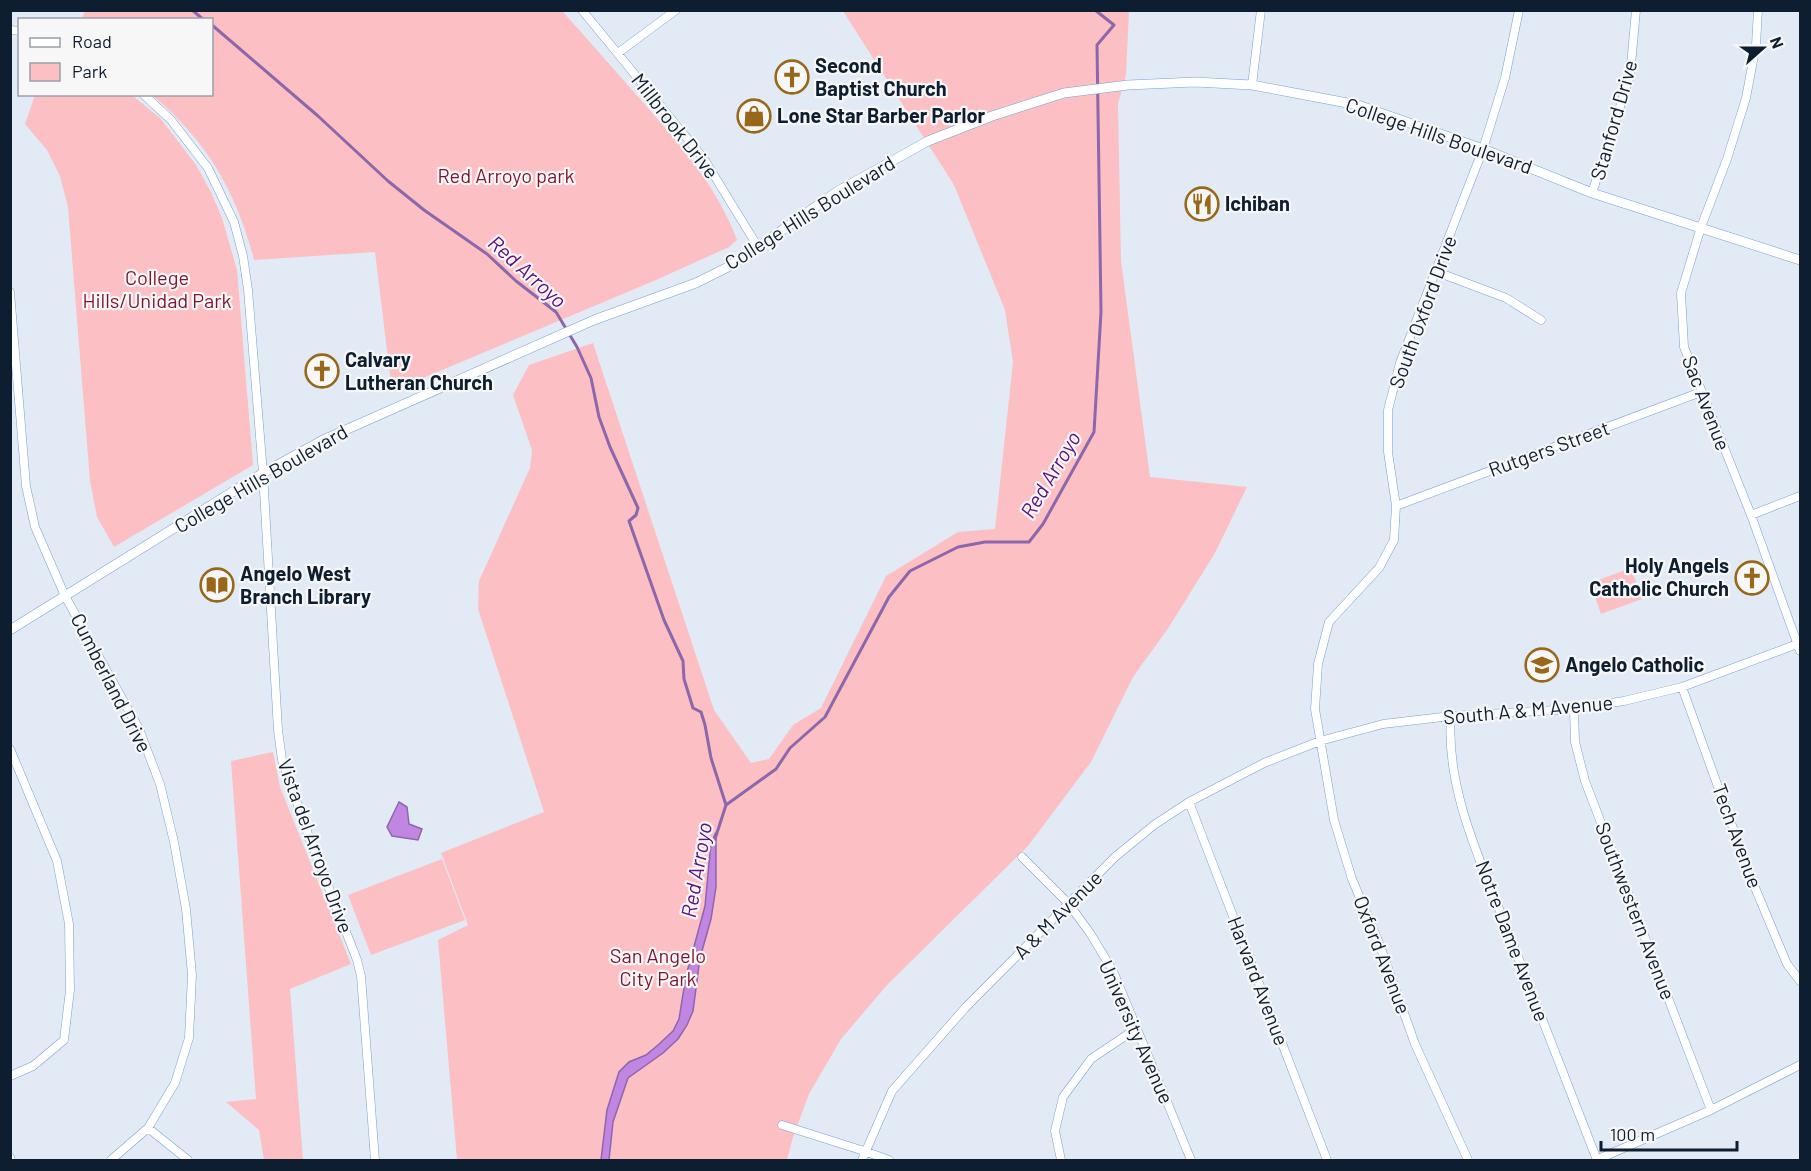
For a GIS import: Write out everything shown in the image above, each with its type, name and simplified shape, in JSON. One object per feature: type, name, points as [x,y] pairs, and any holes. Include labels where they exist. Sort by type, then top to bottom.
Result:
[{"type":"street","name":"Millbrook Drive","points":[[582,10],[704,159],[758,247]]},
{"type":"street","points":[[618,53],[676,10]]},
{"type":"street","points":[[1252,85],[1262,10]]},
{"type":"street","name":"South Oxford Drive","points":[[1320,741],[1315,709],[1318,664],[1329,622],[1379,568],[1394,540],[1396,506],[1388,452],[1388,410],[1400,363],[1483,149],[1504,78],[1519,10]]},
{"type":"street","name":"Stanford Drive","points":[[1592,193],[1630,76],[1636,10]]},
{"type":"street","name":"Sac Avenue","points":[[1758,10],[1756,45],[1746,98],[1727,159],[1701,227],[1681,293],[1684,347],[1800,646]]},
{"type":"street","name":"College Hills Boulevard","points":[[10,630],[263,473],[325,439],[544,341],[696,282],[726,268],[838,191],[928,141],[993,116],[1064,93],[1128,85],[1195,82],[1252,85],[1358,105],[1483,149],[1592,193],[1800,260]]},
{"type":"street","name":"Vista del Arroyo Drive","points":[[144,96],[171,120],[208,168],[234,222],[243,256],[248,290],[263,473],[278,730],[282,760],[361,976],[375,1161]]},
{"type":"street","points":[[1437,272],[1506,298],[1541,320]]},
{"type":"street","name":"Cumberland Drive","points":[[10,292],[26,486],[35,527],[65,596],[139,729],[163,796],[186,909],[192,975],[189,1038],[175,1083],[147,1128],[111,1161]]},
{"type":"street","name":"Rutgers Street","points":[[1396,506],[1701,392]]},
{"type":"street","points":[[1751,515],[1800,496]]},
{"type":"street","name":"South A & M Avenue","points":[[1320,741],[1383,724],[1451,716],[1574,709],[1624,701],[1683,687],[1800,646]]},
{"type":"street","name":"Tech Avenue","points":[[1683,687],[1751,878],[1787,964],[1800,981]]},
{"type":"street","name":"Southwestern Avenue","points":[[1574,709],[1575,742],[1585,781],[1712,1110]]},
{"type":"street","name":"Notre Dame Avenue","points":[[1451,716],[1449,741],[1454,772],[1472,836],[1596,1160]]},
{"type":"street","name":"A & M Avenue","points":[[862,1161],[864,1151],[892,1091],[966,1007],[1114,857],[1154,825],[1189,802],[1264,763],[1320,741]]},
{"type":"street","name":"Oxford Avenue","points":[[1320,741],[1334,820],[1352,879],[1379,943],[1415,1044],[1468,1161]]},
{"type":"street","points":[[10,749],[34,801],[57,861],[69,924],[70,990],[64,1040],[33,1066],[10,1076]]},
{"type":"street","name":"Harvard Avenue","points":[[1189,802],[1327,1161]]},
{"type":"street","name":"University Avenue","points":[[1022,857],[1068,903],[1113,971],[1191,1161]]},
{"type":"street","points":[[1060,1161],[1055,1131],[1063,1097],[1091,1059],[1137,1028]]},
{"type":"street","points":[[1596,1160],[1712,1110],[1800,1065]]},
{"type":"street","points":[[782,1125],[890,1161]]},
{"type":"street","points":[[147,1128],[188,1161]]},
{"type":"green space","name":"Red Arroyo park","points":[[85,10],[562,11],[692,160],[718,199],[737,240],[729,247],[656,280],[392,391],[375,252],[254,260],[238,212],[217,169],[189,130],[153,96],[213,96],[213,18],[82,18]]},
{"type":"green space","name":"San Angelo City Park","points":[[843,11],[1129,11],[1126,75],[1118,104],[1121,261],[1150,477],[1247,487],[1215,553],[1169,627],[1133,677],[1091,762],[1028,846],[887,985],[841,1039],[809,1094],[787,1160],[457,1160],[438,940],[468,925],[441,853],[544,812],[478,609],[479,581],[530,468],[532,450],[513,395],[529,365],[593,343],[714,710],[751,763],[769,759],[793,725],[821,708],[886,576],[958,532],[995,529],[1013,362],[1005,310],[954,185]]},
{"type":"green space","name":"College Hills/Unidad Park","points":[[35,96],[133,96],[161,119],[196,165],[222,218],[237,270],[253,465],[114,547],[97,517],[90,481],[68,207],[60,176],[47,150],[25,124]]},
{"type":"green space","points":[[1631,568],[1642,599],[1601,614],[1590,583]]},
{"type":"green space","points":[[273,752],[280,787],[351,964],[290,989],[303,1160],[264,1160],[259,1130],[226,1102],[256,1099],[231,761]]},
{"type":"green space","points":[[442,859],[465,920],[371,955],[348,895]]},
{"type":"shaded area","points":[[399,802],[407,807],[409,824],[422,829],[418,840],[392,836],[387,827]]},
{"type":"shaded area","points":[[716,832],[716,887],[711,919],[700,958],[693,1011],[678,1039],[663,1053],[628,1078],[613,1122],[609,1160],[601,1160],[607,1110],[619,1072],[629,1062],[646,1055],[658,1045],[673,1031],[679,1019],[686,976],[705,906],[711,843]]},
{"type":"waterway","name":"Red Arroyo","points":[[192,10],[202,18]]},
{"type":"waterway","name":"Red Arroyo","points":[[726,805],[776,769],[790,748],[825,717],[889,597],[910,571],[958,547],[985,542],[1029,542],[1043,524],[1094,432],[1101,312],[1097,45],[1114,25],[1095,10]]},
{"type":"waterway","name":"Red Arroyo","points":[[213,26],[318,116],[388,181],[424,210],[487,254],[516,281],[556,312],[577,347],[591,378],[599,417],[638,508],[636,515],[629,521],[664,620],[683,661],[684,679],[693,708],[701,712],[705,725],[711,758],[726,805],[715,839]]},
{"type":"place","name":"Second Baptist Church","points":[[792,77]]},
{"type":"place","name":"Lone Star Barber Parlor","points":[[754,116]]},
{"type":"place","name":"Ichiban","points":[[1202,204]]},
{"type":"place","name":"Calvary Lutheran Church","points":[[322,371]]},
{"type":"place","name":"Holy Angels Catholic Church","points":[[1752,578]]},
{"type":"place","name":"Angelo West Branch Library","points":[[217,585]]},
{"type":"place","name":"Angelo Catholic","points":[[1542,665]]}]
